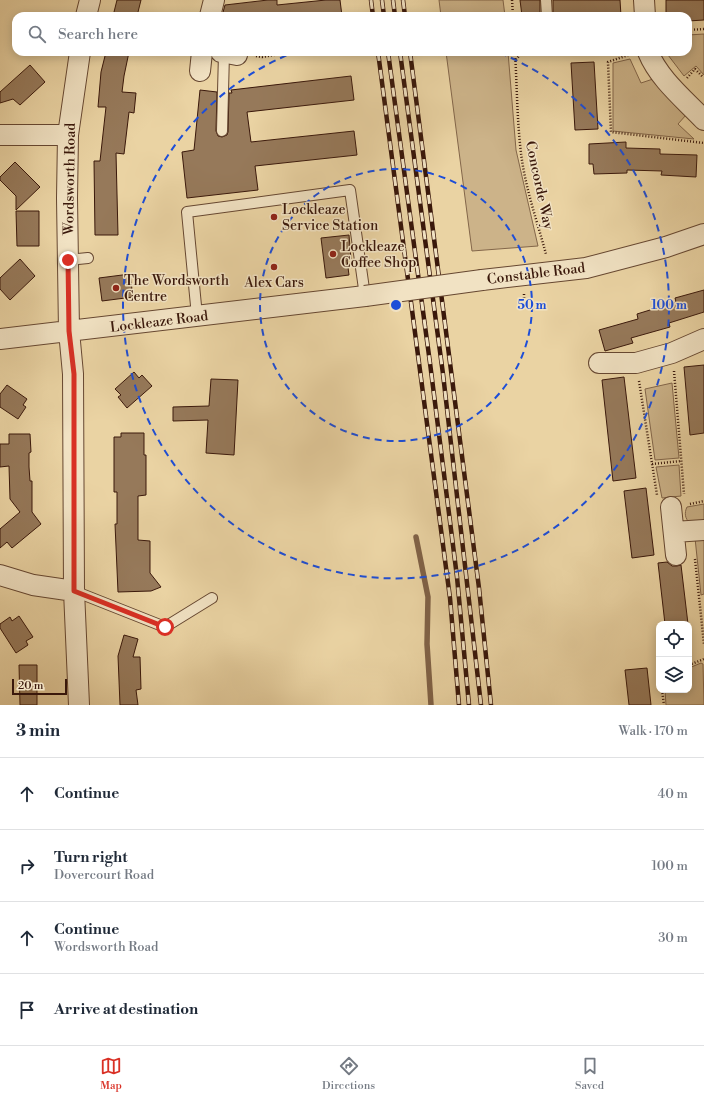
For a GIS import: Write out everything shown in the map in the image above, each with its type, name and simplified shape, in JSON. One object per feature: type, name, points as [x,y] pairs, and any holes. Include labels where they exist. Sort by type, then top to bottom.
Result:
[{"type":"street","points":[[87,12],[90,0]]},
{"type":"street","points":[[211,12],[214,0]]},
{"type":"street","points":[[644,0],[645,12]]},
{"type":"street","name":"Wordsworth Road","points":[[79,56],[68,135],[68,260],[69,331],[74,374],[74,591],[80,705]]},
{"type":"street","points":[[650,56],[653,64],[661,74],[704,120]]},
{"type":"street","points":[[0,135],[68,135]]},
{"type":"street","name":"Constable Road","points":[[365,296],[593,266],[666,247],[704,234]]},
{"type":"street","name":"Lockleaze Road","points":[[0,338],[365,296]]},
{"type":"street","points":[[598,363],[636,363],[672,353],[704,339]]},
{"type":"street","points":[[676,555],[690,531],[678,506]]},
{"type":"street","points":[[0,575],[33,585],[74,591]]},
{"type":"lane","points":[[546,0],[547,12]]},
{"type":"lane","points":[[222,131],[227,56]]},
{"type":"lane","points":[[197,316],[187,212],[350,190],[365,296]]},
{"type":"lane","points":[[68,260],[88,258]]},
{"type":"lane","points":[[74,591],[165,627],[212,598]]},
{"type":"path","points":[[512,0],[513,12]]},
{"type":"path","points":[[692,30],[704,29]]},
{"type":"path","points":[[253,56],[268,56]]},
{"type":"path","name":"Concorde Way","points":[[516,56],[516,91],[521,154],[549,272]]},
{"type":"path","points":[[516,60],[519,56]]},
{"type":"path","points":[[624,56],[608,62],[611,132],[704,143]]},
{"type":"path","points":[[672,353],[682,461],[678,506]]},
{"type":"path","points":[[636,363],[659,508],[704,502]]},
{"type":"path","points":[[652,464],[682,461]]},
{"type":"path","points":[[690,531],[704,644]]},
{"type":"path","points":[[692,664],[704,659]]},
{"type":"path","points":[[662,693],[664,705]]},
{"type":"shaded area","points":[[439,0],[503,0],[504,12],[440,12]]},
{"type":"shaded area","points":[[704,34],[704,75],[696,66],[684,76],[669,56],[692,56],[692,35]]},
{"type":"shaded area","points":[[447,56],[508,56],[516,150],[538,246],[472,251]]},
{"type":"shaded area","points":[[630,59],[641,83],[656,78],[671,101],[686,115],[678,124],[694,139],[613,131],[613,63]]},
{"type":"shaded area","points":[[672,383],[679,458],[655,460],[645,389]]},
{"type":"shaded area","points":[[679,465],[681,496],[662,498],[656,467]]},
{"type":"shaded area","points":[[704,504],[704,523],[690,523],[686,516],[687,507]]},
{"type":"shaded area","points":[[704,536],[704,594],[701,595],[695,538]]},
{"type":"shaded area","points":[[701,663],[703,664],[704,705],[666,705],[665,693],[692,693],[692,667]]},
{"type":"building","points":[[117,0],[141,0],[138,12],[114,12]]},
{"type":"building","points":[[268,0],[277,0],[277,5],[340,0],[342,12],[223,12],[225,5]]},
{"type":"building","points":[[520,0],[540,0],[540,12],[522,12]]},
{"type":"building","points":[[553,0],[620,0],[621,12],[553,12]]},
{"type":"building","points":[[666,0],[704,0],[704,20],[692,21],[692,12],[666,12]]},
{"type":"building","points":[[105,56],[128,56],[122,92],[136,93],[134,113],[129,112],[124,154],[116,153],[118,235],[95,235],[94,161],[100,161],[106,107],[98,107],[101,72]]},
{"type":"building","points":[[594,62],[598,129],[575,130],[571,63]]},
{"type":"building","points":[[30,65],[45,82],[20,105],[13,99],[0,103],[0,92]]},
{"type":"building","points":[[351,76],[354,100],[247,112],[251,142],[354,131],[357,155],[255,166],[258,190],[187,198],[182,152],[194,150],[200,90],[217,92],[216,131],[218,136],[222,137],[227,135],[228,132],[229,93],[232,93],[231,90]]},
{"type":"building","points":[[626,142],[626,148],[660,149],[660,154],[697,155],[696,177],[661,175],[662,171],[627,170],[627,173],[594,174],[593,164],[589,164],[589,144]]},
{"type":"building","points":[[15,162],[40,187],[16,210],[16,196],[0,180],[0,177]]},
{"type":"building","points":[[16,211],[39,211],[39,246],[17,246]]},
{"type":"building","points":[[349,235],[351,259],[347,260],[349,275],[326,278],[321,238]]},
{"type":"building","points":[[20,259],[35,276],[10,300],[0,289],[0,278]]},
{"type":"building","name":"The Wordsworth Centre","points":[[130,274],[133,297],[102,301],[99,278]]},
{"type":"building","points":[[704,290],[704,312],[669,323],[670,327],[631,338],[633,343],[605,351],[599,330],[638,319],[637,314],[676,302],[675,298]]},
{"type":"building","points":[[704,365],[704,433],[690,435],[684,367]]},
{"type":"building","points":[[134,372],[139,378],[142,375],[152,386],[127,408],[118,397],[121,395],[115,389]]},
{"type":"building","points":[[624,377],[636,478],[613,481],[602,380]]},
{"type":"building","points":[[211,379],[238,380],[234,455],[206,453],[208,420],[173,421],[173,407],[209,406]]},
{"type":"building","points":[[7,385],[27,399],[23,405],[26,407],[18,419],[0,407],[0,394]]},
{"type":"building","points":[[121,433],[144,433],[144,455],[146,455],[146,495],[138,496],[138,540],[150,541],[150,573],[161,587],[151,591],[118,592],[115,524],[117,524],[117,492],[114,492],[114,437],[121,437]]},
{"type":"building","points":[[9,434],[30,434],[31,452],[29,453],[29,467],[30,481],[32,481],[32,512],[41,524],[12,548],[7,542],[0,548],[0,529],[20,512],[10,499],[9,466],[0,467],[0,444],[9,444]]},
{"type":"building","points":[[646,488],[654,555],[632,558],[624,491]]},
{"type":"building","points":[[667,562],[672,566],[681,565],[688,621],[665,621],[658,563]]},
{"type":"building","points":[[19,616],[33,637],[26,641],[28,645],[16,653],[0,628],[0,624],[10,617],[12,621]]},
{"type":"building","points":[[124,635],[138,639],[133,657],[140,657],[141,689],[136,690],[138,705],[120,705],[118,656]]},
{"type":"building","points":[[19,665],[37,665],[37,705],[20,705]]},
{"type":"building","points":[[647,668],[651,705],[629,705],[625,670]]},
{"type":"waterway","points":[[416,537],[428,597],[427,644],[431,705]]},
{"type":"railway","points":[[371,0],[372,12]]},
{"type":"railway","points":[[382,0],[384,12]]},
{"type":"railway","points":[[393,0],[394,12]]},
{"type":"railway","points":[[403,0],[404,12]]},
{"type":"railway","points":[[379,56],[450,598],[459,705]]},
{"type":"railway","points":[[389,56],[457,577],[469,705]]},
{"type":"railway","points":[[401,56],[443,374],[481,705]]},
{"type":"railway","points":[[411,56],[479,588],[491,705]]},
{"type":"place","name":"Lockleaze Service Station","points":[[274,217]]},
{"type":"place","name":"Lockleaze Coffee Shop","points":[[333,254]]},
{"type":"place","name":"Alex Cars","points":[[274,267]]},
{"type":"place","name":"The Wordsworth Centre","points":[[116,288]]},
{"type":"route","points":[[68,260],[69,331],[74,374],[74,591],[165,627]]}]
